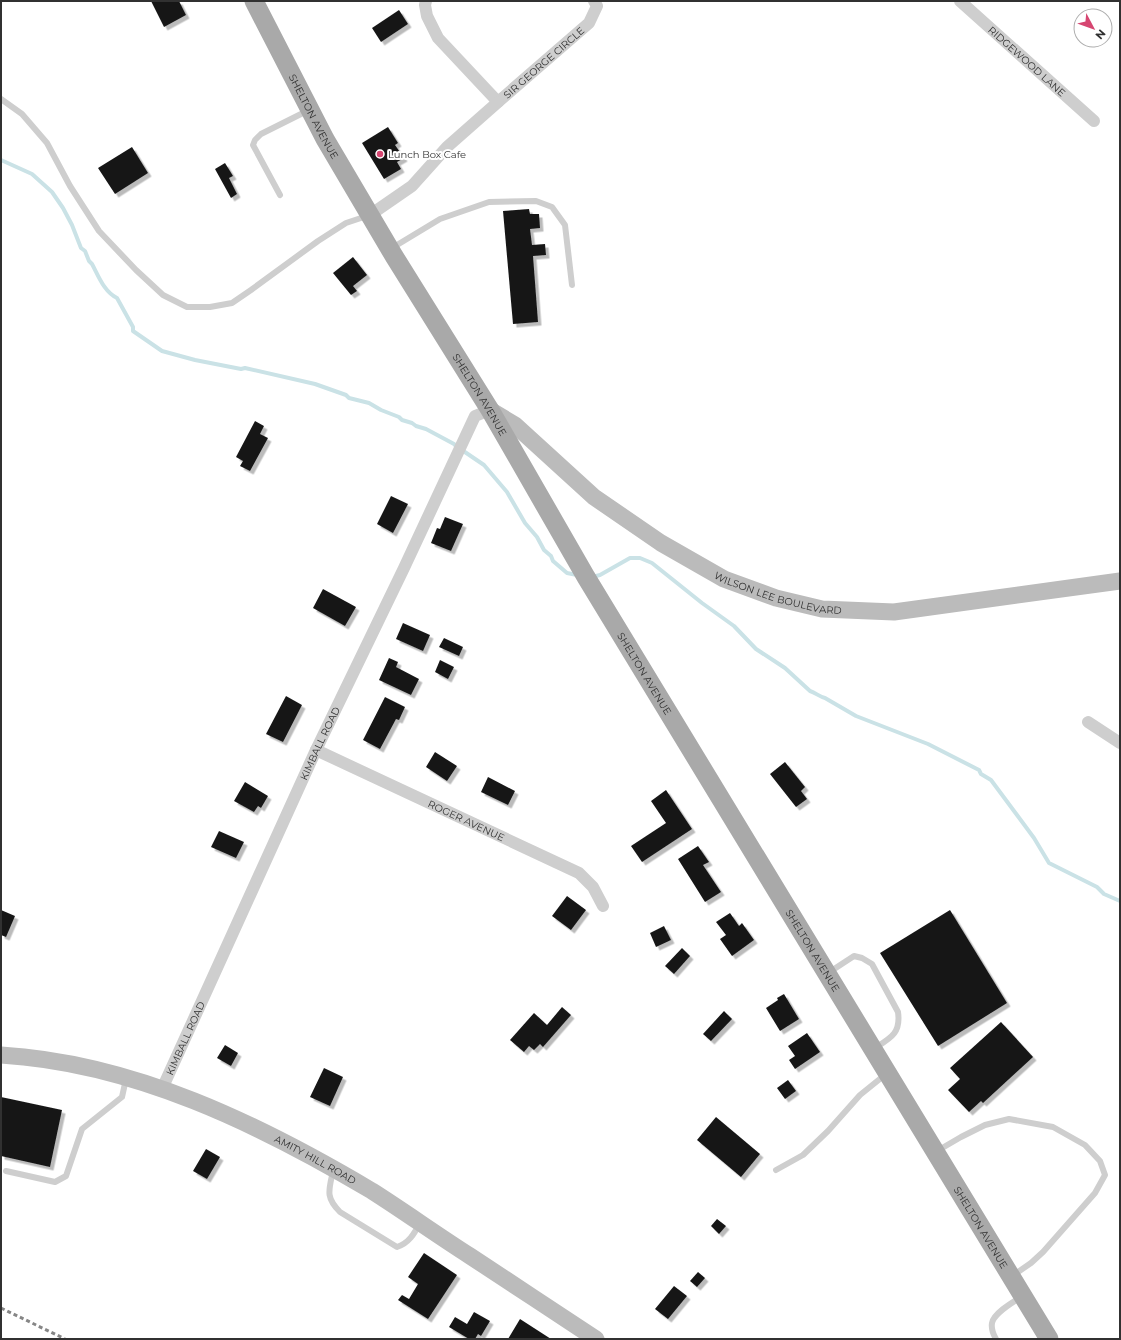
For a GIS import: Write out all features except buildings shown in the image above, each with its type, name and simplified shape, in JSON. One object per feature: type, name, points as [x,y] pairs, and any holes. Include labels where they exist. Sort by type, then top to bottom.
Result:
[{"type":"main road","name":"SHELTON AVENUE","points":[[254,1],[325,139],[390,249],[490,410],[586,577],[1011,1276],[1045,1336]]},
{"type":"street","name":"SIR GEORGE CIRCLE","points":[[426,1],[425,5],[427,16],[438,38],[498,102]]},
{"type":"street","name":"SIR GEORGE CIRCLE","points":[[370,215],[412,186],[447,147],[589,23],[597,6],[594,1]]},
{"type":"street","name":"RIDGEWOOD LANE","points":[[960,1],[1094,122]]},
{"type":"street","name":"WILSON LEE BOULEVARD","points":[[490,410],[514,425],[594,497],[661,543],[724,580],[776,598],[822,609],[894,612],[1120,581]]},
{"type":"street","name":"KIMBALL ROAD","points":[[162,1088],[316,750],[475,416],[490,410]]},
{"type":"street","points":[[1088,722],[1120,743]]},
{"type":"street","name":"ROGER AVENUE","points":[[316,750],[579,873],[593,887],[603,906]]},
{"type":"street","name":"AMITY HILL ROAD","points":[[1,1055],[53,1061],[108,1072],[162,1088],[235,1118],[305,1153],[373,1192],[596,1339]]},
{"type":"lane","points":[[1,99],[22,114],[47,143],[70,186],[99,231],[163,295],[187,307],[210,307],[232,303],[318,241],[346,223],[370,215]]},
{"type":"lane","points":[[280,195],[253,145],[255,140],[261,134],[310,109]]},
{"type":"lane","points":[[390,249],[440,220],[489,202],[536,201],[552,207],[565,225],[572,285]]},
{"type":"lane","points":[[827,974],[854,956],[862,958],[872,964],[898,1012],[899,1020],[894,1036],[873,1050]]},
{"type":"lane","points":[[776,1170],[803,1155],[828,1131],[860,1095],[887,1073]]},
{"type":"lane","points":[[6,1171],[55,1182],[66,1176],[82,1129],[122,1097],[127,1078]]},
{"type":"lane","points":[[935,1152],[961,1136],[985,1125],[1009,1119],[1053,1126],[1085,1146],[1100,1161],[1105,1175],[1095,1193],[1043,1252],[1031,1263],[1011,1276]]},
{"type":"lane","points":[[334,1169],[328,1192],[332,1204],[340,1212],[397,1247],[404,1245],[410,1239],[420,1223]]},
{"type":"lane","points":[[996,1339],[992,1331],[992,1323],[996,1316],[1011,1303],[1023,1296]]},
{"type":"waterway","points":[[1,160],[32,174],[52,192],[72,225],[81,248],[85,251],[89,261],[105,288],[117,298],[133,327],[133,331],[162,351],[195,360],[241,369],[245,368],[315,384],[346,395],[349,398],[369,403],[381,410],[399,417],[402,420],[426,429],[454,444],[484,465],[507,492],[525,523],[537,537],[544,550],[551,556],[553,561],[567,573],[577,575]]},
{"type":"waterway","points":[[592,577],[600,575],[630,558],[640,558],[652,563],[702,603],[734,626],[756,649],[785,668],[810,691],[856,716],[928,744],[979,770],[981,774],[991,780],[1034,838],[1049,863],[1097,887],[1104,894],[1120,901]]},
{"type":"railway","points":[[1,1308],[65,1339]]},
{"type":"place","name":"Lunch Box Cafe","points":[[380,154]]}]
